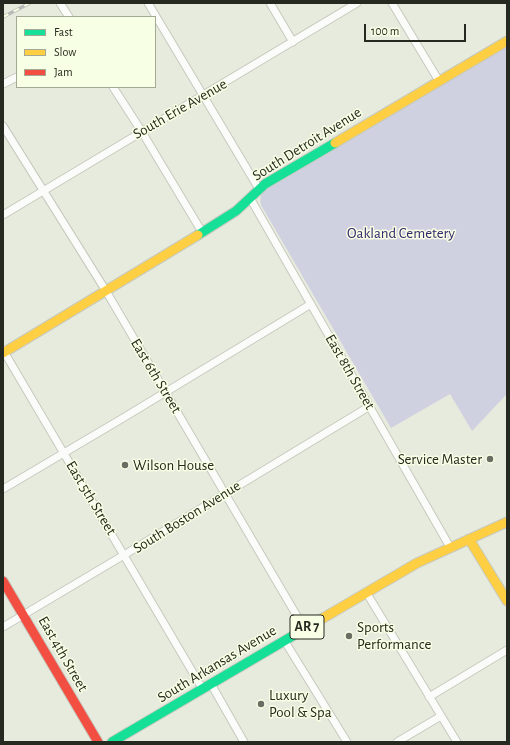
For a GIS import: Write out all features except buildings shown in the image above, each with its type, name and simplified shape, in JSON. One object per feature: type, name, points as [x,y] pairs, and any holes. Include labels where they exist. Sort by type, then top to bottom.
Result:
[{"type":"main road","name":"South Detroit Avenue","points":[[3,352],[231,215],[243,207],[265,184],[507,41]]},
{"type":"main road","name":"South Arkansas Avenue","points":[[112,742],[417,563],[450,546],[507,522]]},
{"type":"main road","points":[[469,539],[507,601]]},
{"type":"main road","name":"East 4th Street","points":[[3,581],[98,742]]},
{"type":"street","points":[[60,3],[68,16]]},
{"type":"street","points":[[148,3],[156,16]]},
{"type":"street","points":[[270,3],[293,42]]},
{"type":"street","name":"South Erie Avenue","points":[[3,215],[357,3]]},
{"type":"street","points":[[392,3],[440,81]]},
{"type":"street","points":[[156,16],[259,189]]},
{"type":"street","points":[[3,84],[16,78]]},
{"type":"street","points":[[115,88],[202,232]]},
{"type":"street","name":"East 6th Street","points":[[3,126],[106,291],[304,628]]},
{"type":"street","name":"East 8th Street","points":[[250,198],[450,546]]},
{"type":"street","points":[[3,489],[166,393],[311,304]]},
{"type":"street","name":"East 5th Street","points":[[3,352],[124,555],[206,686],[244,742]]},
{"type":"street","name":"South Boston Avenue","points":[[3,627],[370,406]]},
{"type":"street","points":[[366,592],[456,742]]},
{"type":"street","points":[[284,640],[347,742]]},
{"type":"street","points":[[429,697],[507,650]]},
{"type":"street","points":[[397,742],[441,716]]},
{"type":"green space","name":"Oakland Cemetery","points":[[507,45],[507,394],[472,431],[450,394],[391,428],[261,205],[260,200],[262,193]]},
{"type":"railway","points":[[3,17],[30,3]]},
{"type":"traffic: fast","points":[[198,235],[236,211],[265,184],[335,143]]},
{"type":"traffic: fast","points":[[112,742],[301,631]]},
{"type":"traffic: slow","points":[[335,143],[507,41]]},
{"type":"traffic: slow","points":[[3,353],[198,235]]},
{"type":"traffic: slow","points":[[301,631],[417,563],[507,522]]},
{"type":"traffic: slow","points":[[469,539],[507,601]]},
{"type":"traffic: jam","points":[[3,581],[98,742]]},
{"type":"place","name":"Service Master","points":[[490,459]]},
{"type":"place","name":"Wilson House","points":[[125,465]]},
{"type":"place","name":"Sports Performance","points":[[349,636]]},
{"type":"place","name":"Luxury Pool & Spa","points":[[261,704]]}]
